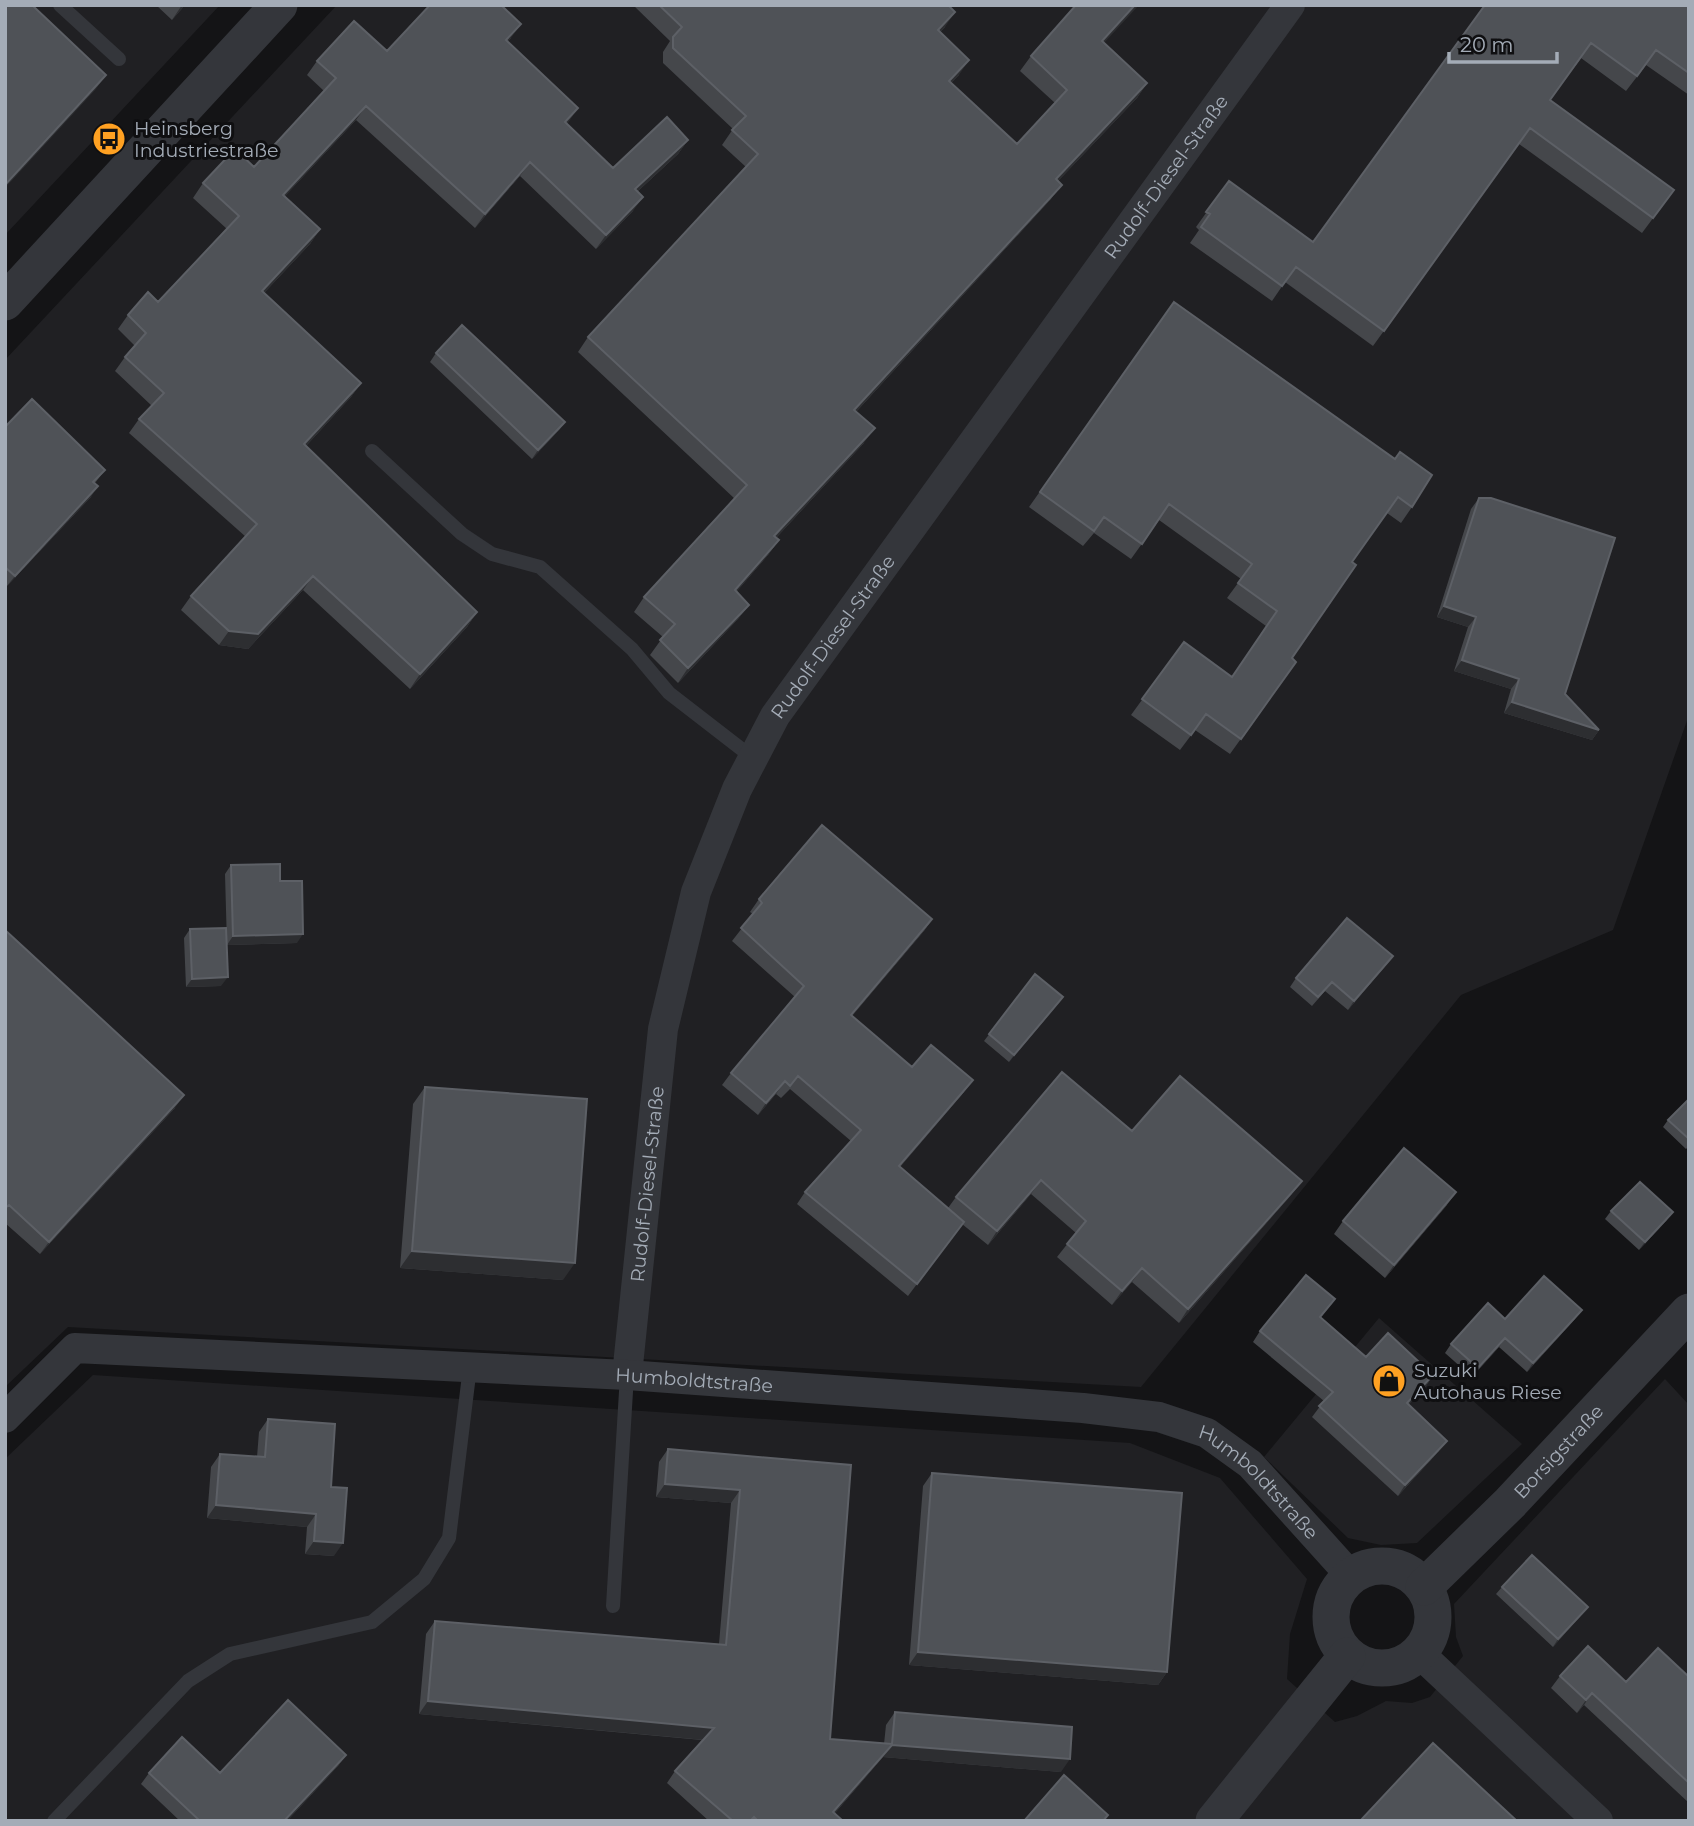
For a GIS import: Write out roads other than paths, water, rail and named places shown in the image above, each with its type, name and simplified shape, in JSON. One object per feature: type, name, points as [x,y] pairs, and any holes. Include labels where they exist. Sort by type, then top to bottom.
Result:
[{"type":"street","points":[[5,302],[279,5]]},
{"type":"street","name":"Rudolf-Diesel-Straße","points":[[627,1375],[663,1029],[696,892],[737,789],[775,716],[1290,5]]},
{"type":"street","name":"Borsigstraße","points":[[1424,1587],[1510,1503],[1689,1312]]},
{"type":"street","name":"Humboldtstraße","points":[[5,1418],[75,1348],[627,1375],[1083,1408],[1159,1417],[1207,1433],[1251,1464],[1351,1576]]},
{"type":"street","points":[[1382,1565],[1412,1575],[1424,1587],[1432,1603],[1433,1621],[1429,1639],[1419,1653],[1406,1663],[1376,1669],[1347,1656],[1337,1644],[1330,1615],[1333,1600],[1351,1576],[1365,1568],[1382,1565]]},
{"type":"street","points":[[1419,1653],[1598,1821]]},
{"type":"street","points":[[1214,1821],[1347,1656]]},
{"type":"lane","points":[[60,5],[119,59]]},
{"type":"lane","points":[[372,451],[462,534],[492,554],[540,567],[632,649],[669,693],[753,758]]},
{"type":"lane","points":[[54,1821],[188,1681],[230,1654],[289,1638],[372,1622],[424,1579],[449,1538],[470,1367]]},
{"type":"lane","points":[[613,1606],[627,1375]]},
{"type":"place","name":"Heinsberg Industriestraße","points":[[109,139]]},
{"type":"place","name":"Suzuki Autohaus Riese","points":[[1389,1381]]}]
